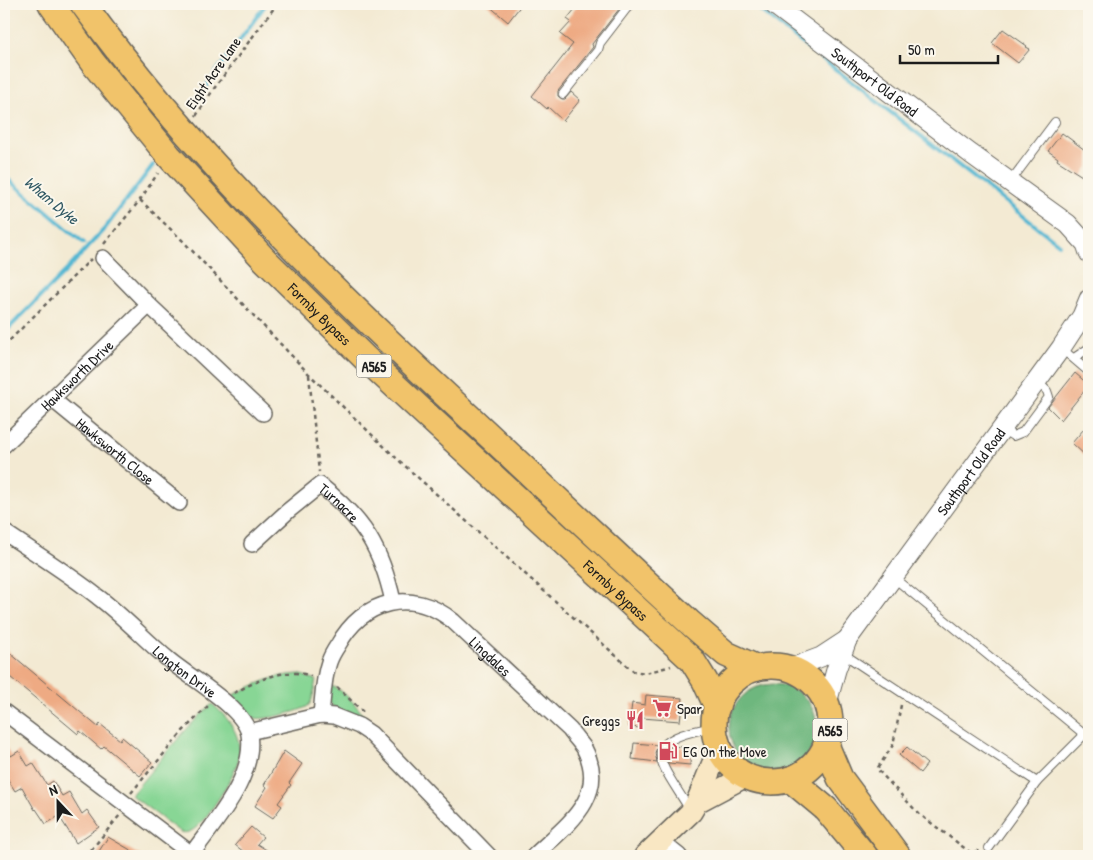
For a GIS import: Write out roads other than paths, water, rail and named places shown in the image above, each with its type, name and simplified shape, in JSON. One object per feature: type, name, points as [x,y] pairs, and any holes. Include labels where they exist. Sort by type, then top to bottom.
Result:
[{"type":"highway","name":"Formby Bypass","points":[[50,4],[93,63],[169,156],[264,260],[365,358],[692,660],[705,681],[717,727]]},
{"type":"highway","name":"Formby Bypass","points":[[83,4],[112,44],[185,133],[285,241],[405,357],[689,622],[726,654],[757,668]]},
{"type":"highway","name":"A565","points":[[773,666],[789,669],[805,676],[818,688],[830,717],[830,732],[826,746],[818,760],[806,772],[790,779],[768,782],[746,776],[730,764],[717,727],[725,690],[739,676],[757,668],[773,666]]},
{"type":"highway","name":"A565","points":[[826,746],[840,778],[898,856]]},
{"type":"highway","points":[[790,779],[826,809],[865,856]]},
{"type":"main road","points":[[694,807],[717,727]]},
{"type":"main road","points":[[653,849],[694,807],[746,776]]},
{"type":"street","name":"Southport Old Road","points":[[773,4],[1068,224],[1086,244],[1089,253]]},
{"type":"street","points":[[103,258],[149,305],[263,413]]},
{"type":"street","name":"Southport Old Road","points":[[845,646],[1037,381],[1067,353],[1089,299]]},
{"type":"street","name":"Hawksworth Drive","points":[[4,445],[149,305]]},
{"type":"street","name":"Hawksworth Close","points":[[52,399],[179,503]]},
{"type":"street","name":"Turnacre","points":[[252,544],[288,511],[320,486],[358,520],[371,539],[382,560],[393,602]]},
{"type":"street","name":"Longton Drive","points":[[4,532],[98,597],[170,661],[236,712],[248,732],[250,757],[241,783],[193,855]]},
{"type":"street","name":"Lingdales","points":[[321,715],[324,680],[329,660],[342,637],[357,619],[372,610],[393,602],[402,601],[424,605],[445,614],[570,730],[583,748],[590,763],[592,781],[589,795],[583,807],[534,856]]},
{"type":"street","points":[[789,669],[821,658],[845,646]]},
{"type":"street","points":[[826,704],[845,646]]},
{"type":"street","points":[[4,712],[193,855]]},
{"type":"street","points":[[248,732],[321,715],[334,716],[359,726],[371,734],[490,856]]},
{"type":"street","points":[[653,849],[679,856]]},
{"type":"lane","points":[[563,94],[598,50],[600,43],[630,4]]},
{"type":"lane","points":[[1010,182],[1055,122]]},
{"type":"lane","points":[[1067,353],[1089,348]]},
{"type":"lane","points":[[1067,353],[1089,372]]},
{"type":"lane","points":[[894,578],[1087,732],[1037,782],[989,848]]},
{"type":"lane","points":[[845,646],[904,693],[1037,782]]},
{"type":"lane","points":[[694,807],[662,765],[661,751],[664,744],[673,738],[717,727]]},
{"type":"waterway","points":[[196,100],[266,4]]},
{"type":"waterway","points":[[752,4],[1059,244]]},
{"type":"waterway","points":[[4,333],[67,270],[106,227],[153,165]]},
{"type":"waterway","name":"Wham Dyke","points":[[4,176],[84,243]]},
{"type":"place","name":"Spar","points":[[662,708]]},
{"type":"place","name":"Greggs","points":[[635,720]]},
{"type":"place","name":"EG On the Move","points":[[668,751]]}]
